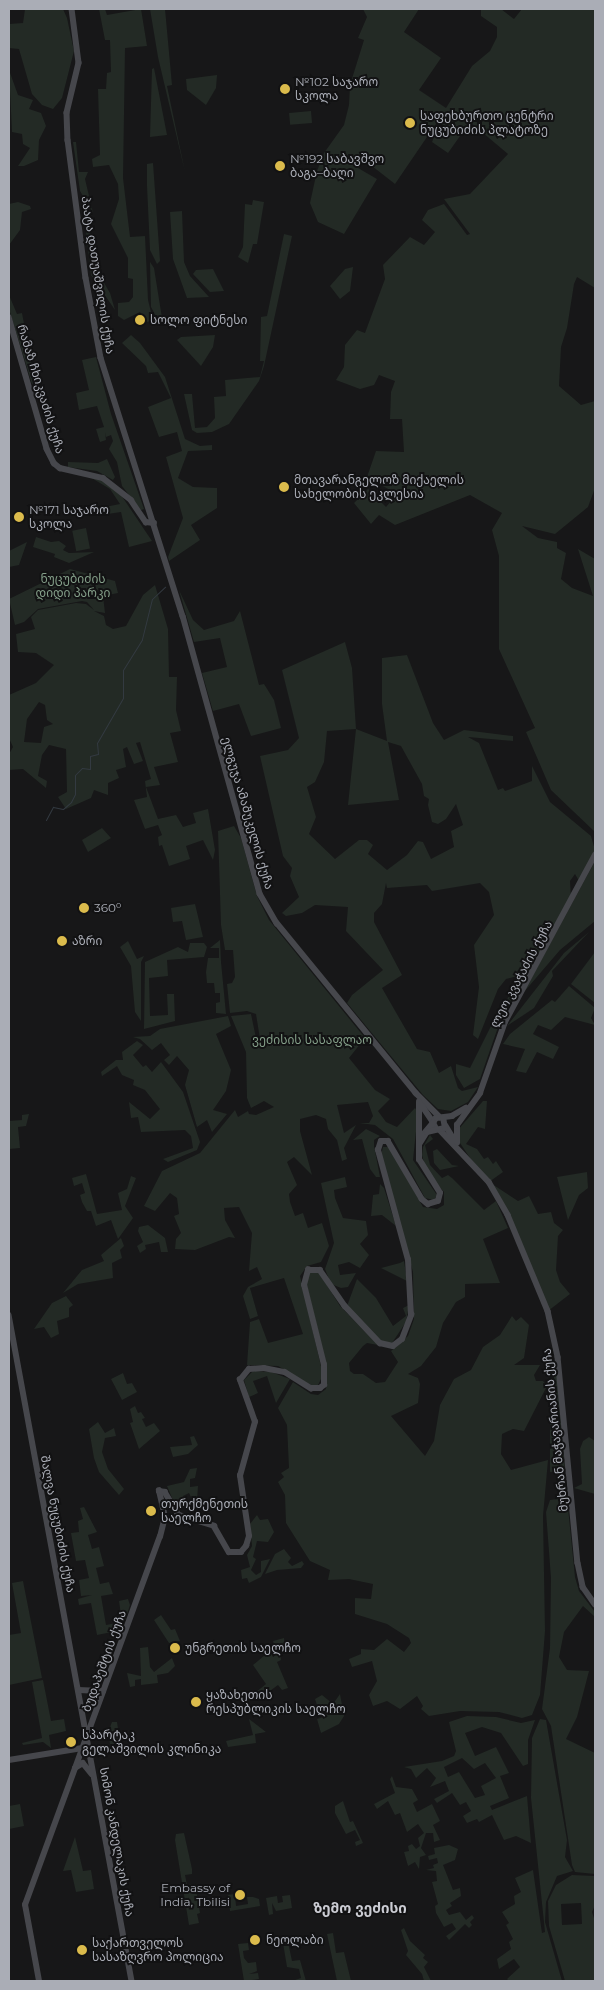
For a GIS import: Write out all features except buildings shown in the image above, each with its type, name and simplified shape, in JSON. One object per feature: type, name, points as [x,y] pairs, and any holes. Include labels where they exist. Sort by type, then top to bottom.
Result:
[{"type":"main road","name":"პაატა დათუაშვილის ქუჩა","points":[[71,9],[75,24],[79,63],[67,113],[68,140],[86,278],[105,377],[154,523]]},
{"type":"main road","name":"რამაზ ჩხიკვაძის ქუჩა","points":[[9,317],[47,448],[54,463],[60,468],[103,478],[131,500],[146,522],[154,523]]},
{"type":"main road","name":"ელგუჯა ამაშუკელის ქუჩა","points":[[154,523],[265,905],[418,1098]]},
{"type":"main road","name":"ლეო კვაჭაძის ქუჩა","points":[[461,1114],[480,1093],[505,1022],[595,855]]},
{"type":"main road","points":[[418,1098],[442,1114],[461,1114]]},
{"type":"main road","points":[[418,1098],[442,1117],[455,1143]]},
{"type":"main road","points":[[418,1098],[438,1130],[455,1143]]},
{"type":"main road","points":[[418,1098],[419,1145]]},
{"type":"main road","points":[[419,1145],[424,1130],[433,1122],[442,1117],[461,1114]]},
{"type":"main road","points":[[419,1145],[424,1135],[438,1130],[461,1114]]},
{"type":"main road","points":[[455,1143],[456,1126],[461,1114]]},
{"type":"main road","points":[[424,1135],[437,1132],[455,1143]]},
{"type":"main road","name":"ბუდაპეშტის ქუჩა","points":[[38,1981],[24,1905],[74,1770],[80,1747],[87,1736],[164,1526],[165,1517],[159,1491],[166,1492],[179,1515],[214,1526],[229,1552],[241,1552],[246,1546],[248,1536],[241,1469],[255,1422],[240,1384],[245,1371],[255,1368],[272,1369],[285,1372],[311,1388],[320,1388],[324,1385],[324,1365],[304,1286],[308,1270],[320,1270],[344,1306],[380,1343],[393,1346],[404,1334],[411,1305],[408,1260],[378,1150],[381,1141],[388,1141],[422,1199],[432,1204],[440,1198],[440,1192],[421,1167],[419,1145]]},
{"type":"main road","name":"მუხრან მაჭავარიანის ქუჩა","points":[[455,1143],[489,1182],[508,1215],[548,1310],[558,1357],[578,1563],[583,1587],[595,1604]]},
{"type":"main road","name":"შალვა ნუცუბიძის ქუჩა","points":[[9,1315],[87,1736]]},
{"type":"main road","points":[[78,1690],[104,1691]]},
{"type":"main road","name":"სიმონ კანდელაკის ქუჩა","points":[[87,1736],[132,1981]]},
{"type":"main road","points":[[9,1760],[80,1747],[89,1748]]},
{"type":"main road","points":[[74,1770],[79,1764],[85,1763],[95,1780]]},
{"type":"green space","points":[[25,9],[63,9],[67,18],[74,51],[62,98],[53,109],[42,105],[32,94],[19,49],[9,48],[9,24],[23,23]]},
{"type":"green space","points":[[99,9],[105,9],[107,15],[141,9],[147,46],[125,48],[123,178],[130,237],[145,236],[148,300],[153,320],[147,322],[140,312],[124,320],[118,316],[118,303],[129,302],[133,297],[133,279],[128,278],[128,258],[111,224],[119,199],[118,184],[109,165],[93,167],[92,159],[100,155],[98,89],[106,89],[107,73],[111,72],[110,40],[105,40]]},
{"type":"green space","points":[[150,9],[165,9],[172,85],[167,86],[185,172],[158,57]]},
{"type":"green space","points":[[363,9],[419,9],[404,32],[441,58],[419,90],[446,108],[472,66],[490,51],[497,37],[497,27],[481,16],[481,9],[501,9],[514,19],[522,9],[595,9],[595,288],[577,277],[574,284],[567,328],[561,347],[559,386],[581,405],[595,401],[595,488],[588,507],[555,534],[522,526],[538,538],[557,542],[557,548],[566,553],[561,579],[572,588],[593,596],[578,549],[595,559],[595,832],[551,790],[526,732],[535,728],[499,649],[499,556],[492,530],[502,513],[470,495],[395,525],[379,515],[371,524],[354,503],[368,489],[386,507],[397,494],[367,477],[376,451],[404,452],[402,419],[390,419],[391,392],[395,381],[379,375],[374,385],[360,389],[336,380],[344,367],[345,345],[357,330],[365,333],[385,279],[383,265],[410,237],[424,245],[435,232],[422,220],[428,210],[444,204],[467,235],[470,234],[444,199],[470,194],[508,154],[470,122],[448,153],[432,142],[444,112],[395,184],[363,159],[358,168],[377,179],[344,234],[318,222],[310,203],[317,171],[324,153],[344,125],[349,105],[350,85],[364,40],[358,38],[367,17]]},
{"type":"green space","points":[[154,68],[167,135],[150,137],[152,69]]},
{"type":"green space","points":[[9,70],[18,95],[33,100],[29,109],[41,113],[46,126],[39,140],[38,160],[24,166],[18,166],[30,148],[23,144],[22,134],[12,132]]},
{"type":"green space","points":[[217,75],[216,88],[206,105],[187,90],[186,79]]},
{"type":"green space","points":[[311,111],[312,123],[290,125],[289,113]]},
{"type":"green space","points":[[73,142],[76,142],[79,172],[88,172],[85,179],[93,213],[80,191]]},
{"type":"green space","points":[[153,163],[160,261],[157,264],[150,250],[147,186],[147,164]]},
{"type":"green space","points":[[253,200],[264,202],[257,244],[253,244],[248,263],[238,257],[243,247],[245,204],[252,205]]},
{"type":"green space","points":[[18,202],[30,206],[31,209],[22,212],[20,230],[9,245],[9,204]]},
{"type":"green space","points":[[83,205],[89,213],[91,242],[97,271],[110,293],[115,310],[91,275]]},
{"type":"green space","points":[[182,211],[184,262],[190,276],[209,297],[187,298],[173,259],[170,212]]},
{"type":"green space","points":[[284,234],[292,236],[264,366],[259,381],[229,424],[212,432],[197,433],[192,430],[184,394],[192,394],[195,428],[207,427],[215,418],[214,397],[226,396],[225,380],[260,377],[264,361],[260,361],[261,317],[267,316]]},
{"type":"green space","points":[[150,262],[154,268],[162,318],[158,320],[151,307]]},
{"type":"green space","points":[[353,267],[350,291],[340,299],[330,286],[345,269]]},
{"type":"green space","points":[[213,269],[224,291],[210,292],[193,274],[196,270]]},
{"type":"green space","points":[[9,295],[17,314],[22,313],[35,382],[32,384],[9,309]]},
{"type":"green space","points":[[131,335],[140,343],[165,377],[185,439],[200,446],[212,445],[212,450],[188,451],[178,478],[193,487],[217,488],[217,508],[191,525],[200,540],[169,561],[168,557],[183,518],[166,457],[182,451],[177,432],[159,437],[148,407],[171,398],[158,372],[148,373],[146,366],[122,343]]},
{"type":"green space","points":[[215,335],[213,347],[201,366],[177,340],[181,337]]},
{"type":"green space","points":[[96,357],[111,414],[144,509],[141,510],[122,486],[117,462],[109,449],[113,441],[111,435],[106,437],[105,432],[106,440],[100,442],[96,429],[104,427],[97,406],[79,410],[76,393],[89,390],[82,360]]},
{"type":"green space","points":[[107,459],[115,477],[113,480],[97,471],[68,467],[68,462],[98,463]]},
{"type":"green space","points":[[90,477],[102,479],[119,492],[152,541],[129,547],[121,512],[101,515],[100,508],[120,504],[110,489]]},
{"type":"green space","points":[[86,528],[90,549],[76,551],[72,531]]},
{"type":"green space","points":[[36,537],[51,542],[59,541],[66,546],[63,550],[69,553],[94,552],[69,563],[54,557],[55,554],[33,547]]},
{"type":"green space","points":[[27,542],[19,565],[9,567],[9,551]]},
{"type":"green space","name":"ნუცუბიძის დიდი პარკი","points":[[70,569],[115,581],[118,593],[103,596],[105,613],[94,611],[104,616],[106,625],[113,629],[126,626],[143,595],[155,585],[168,629],[169,677],[177,677],[176,710],[181,731],[170,733],[178,762],[154,767],[160,785],[146,787],[158,819],[176,815],[183,827],[196,823],[193,813],[208,809],[215,850],[213,860],[203,840],[186,846],[190,859],[169,866],[162,845],[159,846],[158,837],[162,835],[158,825],[145,829],[134,800],[147,797],[145,781],[151,779],[140,742],[136,743],[143,761],[134,764],[127,747],[123,749],[126,767],[116,770],[119,778],[108,783],[108,795],[94,790],[91,798],[66,809],[58,797],[67,792],[66,749],[49,745],[42,755],[38,776],[47,781],[46,788],[23,769],[9,770],[9,754],[13,747],[9,738],[9,695],[36,683],[54,665],[36,653],[18,652],[16,634],[35,629],[31,617],[38,610],[76,603],[86,604],[94,610],[87,602],[82,601],[38,609],[24,622],[15,625],[9,599]],"holes":[[[39,702],[45,705],[47,720],[53,724],[44,727],[41,743],[24,742],[27,719]]]},
{"type":"green space","points":[[179,590],[193,620],[204,630],[234,621],[240,611],[259,685],[264,684],[274,700],[281,728],[251,736],[239,704],[213,711],[202,673],[227,667],[220,638],[194,642]]},
{"type":"green space","points":[[345,642],[352,668],[356,729],[387,741],[382,704],[382,658],[407,655],[433,723],[444,740],[464,730],[513,736],[513,741],[468,737],[479,743],[498,790],[503,788],[505,791],[532,781],[532,766],[550,802],[591,836],[595,850],[579,881],[575,874],[570,881],[571,898],[532,967],[525,974],[506,979],[498,989],[478,1039],[473,1035],[479,987],[474,945],[494,915],[489,892],[480,883],[432,891],[427,885],[387,888],[386,883],[382,904],[374,913],[374,922],[402,975],[382,988],[417,1049],[430,1052],[439,1073],[451,1066],[458,1088],[462,1091],[478,1087],[468,1102],[451,1111],[438,1109],[423,1095],[347,1003],[352,995],[383,970],[346,931],[348,907],[315,905],[302,913],[286,916],[282,913],[299,897],[290,876],[292,868],[283,856],[260,756],[288,750],[299,738],[282,670]],"holes":[[[356,729],[348,805],[399,800],[388,742],[401,746],[422,784],[424,796],[429,799],[428,805],[432,822],[438,824],[446,819],[456,804],[463,825],[451,831],[454,847],[431,859],[423,842],[418,841],[407,855],[387,870],[368,854],[373,845],[367,840],[359,840],[335,859],[309,834],[316,817],[307,787],[315,782],[324,762],[327,731]]]},
{"type":"green space","name":"ვეძისის სასაფლაო","points":[[234,826],[241,838],[257,896],[269,920],[365,1038],[349,1058],[375,1090],[390,1099],[378,1111],[386,1122],[397,1127],[415,1108],[418,1112],[413,1160],[437,1195],[434,1200],[425,1198],[393,1139],[375,1125],[359,1123],[369,1123],[373,1116],[368,1102],[337,1105],[344,1133],[356,1125],[344,1148],[347,1159],[342,1161],[337,1140],[328,1129],[326,1119],[316,1115],[300,1119],[300,1131],[312,1175],[294,1157],[287,1162],[297,1185],[289,1194],[290,1202],[295,1216],[303,1213],[308,1228],[322,1223],[329,1246],[321,1262],[307,1266],[300,1276],[323,1375],[318,1385],[313,1386],[278,1366],[247,1365],[250,1322],[259,1319],[268,1343],[303,1334],[284,1278],[250,1288],[258,1316],[250,1319],[243,1296],[248,1287],[262,1279],[257,1267],[249,1271],[252,1233],[239,1207],[224,1208],[225,1220],[235,1238],[229,1237],[195,1250],[175,1249],[176,1239],[181,1233],[174,1216],[179,1214],[177,1198],[170,1193],[155,1211],[144,1206],[162,1171],[200,1153],[235,1110],[238,1117],[248,1111],[249,1114],[256,1115],[274,1107],[264,1101],[251,1108],[247,1098],[246,1052],[231,1016],[251,1014],[256,1038],[260,1039],[256,1014],[247,1011],[230,1013],[227,984],[232,983],[235,977],[233,950],[225,950],[221,925],[218,831]]},
{"type":"green space","points":[[102,828],[111,838],[88,852],[82,840]]},
{"type":"green space","points":[[595,861],[595,921],[560,950],[524,992]]},
{"type":"green space","points":[[195,904],[203,937],[186,940],[182,921],[173,922],[171,908]]},
{"type":"green space","points":[[589,932],[552,971],[553,976],[534,1008],[507,1026],[564,953]]},
{"type":"green space","points":[[220,940],[226,1014],[216,1013],[216,1003],[220,1002],[220,993],[215,993],[214,983],[207,983],[206,972],[208,958],[219,958],[219,948],[210,948]]},
{"type":"green space","points":[[128,941],[137,959],[144,956],[141,962],[141,1021],[135,1012],[131,966],[120,947]]},
{"type":"green space","points":[[190,943],[204,943],[207,947],[204,957],[167,960],[168,976],[149,978],[150,1016],[168,1015],[167,994],[174,994],[175,1021],[144,1029],[145,962],[178,947],[188,952]]},
{"type":"green space","points":[[595,952],[594,984],[595,1003],[571,984]]},
{"type":"green space","points":[[569,986],[595,1008],[591,1018],[595,1025],[565,1017],[551,1030],[538,1025],[533,1034],[559,1047],[553,1059],[537,1052],[526,1073],[516,1071],[525,1049],[503,1044],[510,1034],[552,1000],[555,1002]]},
{"type":"green space","points":[[513,990],[516,992],[497,1030],[480,1079],[464,1088],[456,1075],[456,1064],[470,1068],[495,1018]]},
{"type":"green space","points":[[228,1016],[231,1026],[216,1034],[231,1070],[226,1091],[213,1110],[227,1114],[212,1132],[207,1120],[197,1127],[185,1085],[189,1070],[177,1056],[169,1065],[164,1060],[170,1055],[161,1043],[152,1050],[140,1039],[133,1037],[150,1036],[160,1029]]},
{"type":"green space","points":[[137,1041],[143,1045],[133,1055],[143,1067],[146,1065],[152,1072],[161,1062],[183,1092],[200,1142],[197,1150],[168,1162],[163,1159],[193,1148],[191,1136],[185,1130],[141,1132],[138,1117],[131,1118],[129,1102],[150,1119],[160,1109],[145,1090],[133,1085],[134,1080],[122,1075],[117,1066],[102,1076],[101,1072],[116,1060],[123,1060],[122,1052]]},
{"type":"green space","points":[[483,1101],[487,1101],[485,1129],[478,1127],[466,1144],[477,1149],[484,1159],[488,1157],[493,1164],[496,1161],[503,1172],[489,1182],[518,1201],[529,1196],[538,1214],[551,1212],[554,1223],[563,1230],[558,1236],[556,1270],[560,1282],[570,1294],[548,1311],[508,1215],[458,1140],[457,1131]]},
{"type":"green space","points":[[29,1114],[26,1126],[18,1127],[20,1148],[9,1149],[9,1121],[22,1120],[22,1115]]},
{"type":"green space","points":[[366,1129],[380,1136],[374,1140],[374,1146],[380,1177],[376,1177],[370,1169],[362,1139],[353,1140]]},
{"type":"green space","points":[[430,1135],[433,1139],[425,1145],[430,1165],[442,1178],[448,1175],[452,1178],[484,1210],[496,1201],[508,1228],[483,1239],[500,1283],[465,1284],[465,1297],[456,1302],[443,1323],[436,1347],[421,1366],[408,1374],[418,1378],[420,1384],[418,1403],[391,1416],[425,1456],[434,1441],[440,1405],[454,1379],[471,1370],[483,1347],[500,1335],[512,1316],[516,1321],[521,1317],[529,1325],[524,1358],[514,1365],[540,1365],[534,1375],[536,1381],[543,1381],[547,1386],[524,1431],[513,1429],[502,1434],[501,1454],[511,1470],[548,1460],[543,1516],[545,1631],[540,1695],[532,1715],[522,1718],[499,1712],[460,1711],[429,1716],[421,1709],[423,1706],[417,1696],[400,1709],[387,1701],[373,1706],[369,1695],[377,1681],[372,1661],[352,1667],[349,1659],[361,1654],[361,1649],[374,1650],[387,1639],[404,1652],[411,1643],[409,1638],[387,1624],[355,1614],[355,1598],[371,1599],[373,1584],[349,1579],[328,1580],[330,1570],[310,1561],[286,1523],[285,1495],[278,1482],[284,1477],[281,1473],[289,1468],[287,1425],[278,1408],[293,1382],[311,1394],[318,1395],[326,1389],[327,1367],[306,1282],[310,1272],[318,1271],[340,1306],[378,1345],[367,1343],[363,1346],[349,1363],[350,1371],[354,1374],[363,1374],[376,1383],[385,1382],[398,1362],[391,1351],[408,1336],[414,1319],[413,1272],[381,1155],[383,1147],[389,1147],[423,1207],[437,1209],[444,1205],[444,1192],[426,1171],[422,1155],[423,1147]]},
{"type":"green space","points":[[437,1149],[452,1165],[459,1166],[440,1170],[434,1163],[433,1151]]},
{"type":"green space","points":[[587,1172],[588,1188],[579,1195],[568,1220],[557,1177]]},
{"type":"green space","points":[[86,1174],[97,1214],[122,1210],[118,1193],[127,1189],[131,1176],[136,1178],[125,1206],[133,1218],[118,1239],[111,1220],[96,1226],[91,1211],[87,1211],[82,1202],[80,1195],[85,1193],[82,1183],[74,1186],[72,1178]]},
{"type":"green space","points":[[345,1177],[347,1187],[334,1190],[335,1198],[343,1218],[366,1221],[368,1235],[360,1244],[369,1255],[360,1268],[349,1262],[338,1265],[340,1275],[356,1273],[348,1287],[341,1288],[331,1284],[325,1269],[334,1243],[321,1183]]},
{"type":"green space","points":[[380,1184],[384,1188],[396,1226],[382,1215],[371,1216],[373,1195],[379,1194]]},
{"type":"green space","points":[[148,1225],[165,1238],[168,1252],[161,1252],[159,1242],[145,1245],[146,1249],[140,1253],[137,1246],[143,1242],[138,1231],[139,1227]]},
{"type":"green space","points":[[121,1238],[124,1246],[120,1250],[122,1258],[112,1263],[113,1278],[78,1284],[63,1293],[82,1270],[104,1261],[101,1255]]},
{"type":"green space","points":[[404,1261],[407,1281],[381,1268],[400,1263]]},
{"type":"green space","points":[[357,1279],[376,1298],[393,1326],[406,1316],[403,1308],[409,1305],[406,1322],[392,1343],[381,1341],[347,1306]]},
{"type":"green space","points":[[66,1296],[73,1305],[69,1308],[69,1317],[57,1321],[59,1334],[51,1338],[44,1327],[34,1329],[52,1303]]},
{"type":"green space","points":[[553,1370],[557,1371],[565,1471],[550,1472],[550,1420],[556,1392]]},
{"type":"green space","points":[[253,1371],[271,1372],[290,1379],[276,1403],[267,1376],[253,1381],[258,1393],[249,1397],[244,1380]]},
{"type":"green space","points":[[123,1373],[127,1384],[132,1383],[137,1392],[122,1400],[111,1379]]},
{"type":"green space","points":[[135,1406],[138,1413],[141,1412],[145,1418],[142,1419],[146,1427],[154,1423],[160,1431],[139,1449],[130,1423],[133,1422],[130,1409]]},
{"type":"green space","points":[[98,1422],[105,1433],[114,1428],[116,1436],[105,1438],[102,1452],[108,1469],[124,1489],[119,1495],[99,1472],[94,1458],[89,1429]]},
{"type":"green space","points":[[194,1436],[198,1445],[188,1454],[173,1457],[170,1447],[192,1445],[190,1437]]},
{"type":"green space","points":[[589,1437],[595,1441],[595,1494],[574,1488],[582,1484],[580,1449],[583,1441]]},
{"type":"green space","points":[[197,1468],[195,1478],[190,1479],[190,1487],[198,1486],[197,1501],[194,1503],[189,1493],[183,1496],[185,1500],[175,1505],[167,1486],[184,1482],[190,1469]]},
{"type":"green space","points":[[567,1498],[575,1577],[579,1591],[595,1612],[595,1617],[583,1606],[564,1632],[559,1657],[567,1670],[589,1671],[577,1717],[566,1739],[595,1753],[595,1874],[575,1872],[572,1865],[551,1726],[542,1709],[550,1648],[551,1578],[546,1512],[550,1500]]},
{"type":"green space","points":[[84,1507],[97,1532],[88,1535],[92,1549],[99,1547],[104,1566],[96,1568],[100,1584],[109,1582],[113,1594],[101,1596],[106,1625],[122,1622],[119,1601],[128,1599],[130,1605],[122,1630],[97,1635],[91,1603],[79,1605],[78,1599],[92,1595],[81,1596],[79,1580],[89,1578],[85,1560],[76,1561],[71,1533],[79,1532],[78,1521],[83,1519],[80,1508]]},
{"type":"green space","points":[[257,1515],[260,1520],[268,1519],[274,1532],[268,1542],[257,1541],[253,1557],[256,1559],[251,1570],[256,1575],[261,1572],[261,1561],[270,1559],[261,1577],[249,1583],[247,1578],[242,1579],[241,1570],[250,1567],[247,1555],[252,1546],[250,1524]]},
{"type":"green space","points":[[284,1549],[291,1558],[288,1562],[292,1566],[302,1561],[304,1564],[301,1568],[277,1570],[265,1574],[275,1554]]},
{"type":"green space","points":[[23,1581],[42,1678],[9,1685],[9,1635],[21,1633],[12,1583]]},
{"type":"green space","points":[[161,1615],[171,1630],[175,1629],[180,1641],[169,1643],[154,1620]]},
{"type":"green space","points":[[284,1638],[285,1650],[280,1653],[281,1660],[277,1662],[288,1688],[282,1690],[278,1685],[259,1699],[255,1693],[266,1684],[253,1665],[265,1655],[264,1650],[275,1647],[273,1641]]},
{"type":"green space","points":[[148,1647],[150,1667],[154,1672],[172,1658],[175,1666],[168,1673],[157,1675],[158,1683],[141,1685],[141,1679],[135,1680],[135,1686],[130,1687],[127,1673],[141,1676],[140,1648]]},
{"type":"green space","points":[[43,1680],[51,1721],[64,1719],[66,1731],[49,1735],[51,1748],[43,1742],[23,1745],[22,1743],[42,1738],[32,1682]]},
{"type":"green space","points":[[340,1694],[344,1716],[339,1724],[321,1733],[317,1719],[324,1717],[325,1709],[318,1708],[315,1699],[322,1695],[333,1704]]},
{"type":"green space","points":[[467,1716],[496,1717],[521,1723],[535,1720],[528,1740],[528,1764],[523,1766],[501,1733],[482,1727],[465,1733],[475,1756],[496,1747],[509,1773],[500,1776],[509,1798],[490,1806],[492,1810],[527,1796],[531,1843],[516,1836],[504,1840],[492,1815],[479,1822],[477,1819],[467,1823],[463,1816],[471,1811],[466,1802],[460,1805],[452,1793],[437,1803],[434,1799],[449,1791],[445,1781],[430,1787],[436,1778],[427,1768],[416,1778],[411,1769],[404,1767],[442,1761],[454,1756],[456,1751],[449,1722]],"holes":[[[462,1758],[474,1769],[485,1763],[496,1778],[481,1786],[485,1795],[475,1798],[459,1772],[448,1777],[444,1767]]]},
{"type":"green space","points":[[249,1719],[266,1732],[255,1734],[256,1743],[228,1747],[226,1741],[253,1735]]},
{"type":"green space","points":[[540,1719],[546,1720],[567,1840],[565,1857],[573,1871],[557,1876],[546,1902],[545,1922],[562,1981],[509,1981],[507,1979],[520,1967],[514,1959],[499,1969],[497,1959],[511,1949],[509,1942],[513,1939],[506,1925],[509,1923],[502,1912],[515,1904],[514,1896],[521,1892],[515,1878],[533,1870],[542,1933],[545,1932],[531,1798],[532,1738]]},
{"type":"green space","points":[[112,1722],[117,1722],[121,1748],[136,1746],[112,1755],[108,1732]]},
{"type":"green space","points":[[392,1776],[396,1787],[412,1789],[418,1800],[413,1803],[417,1812],[432,1804],[440,1821],[433,1825],[440,1840],[434,1842],[433,1833],[426,1833],[421,1848],[426,1855],[420,1857],[419,1869],[415,1862],[408,1866],[404,1852],[409,1851],[408,1846],[412,1844],[416,1849],[420,1846],[418,1838],[424,1833],[418,1824],[407,1832],[400,1813],[395,1815],[388,1801],[377,1809],[374,1804],[395,1793],[390,1779]]},
{"type":"green space","points":[[343,1801],[350,1822],[353,1821],[363,1843],[356,1846],[355,1842],[360,1840],[355,1830],[346,1834],[335,1813],[335,1806]]},
{"type":"green space","points":[[20,1804],[24,1826],[9,1829],[9,1806]]},
{"type":"green space","points":[[184,1833],[192,1869],[192,1874],[185,1875],[187,1885],[195,1884],[200,1913],[197,1914],[199,1923],[189,1925],[175,1840],[176,1834]]},
{"type":"green space","points":[[75,1837],[83,1871],[91,1870],[94,1889],[76,1892],[71,1870],[63,1871]]},
{"type":"green space","points":[[449,1845],[458,1849],[455,1860],[443,1865],[453,1890],[460,1888],[461,1896],[450,1903],[452,1906],[446,1910],[449,1915],[460,1912],[466,1920],[472,1915],[474,1918],[470,1922],[472,1925],[469,1928],[465,1924],[449,1940],[446,1936],[456,1929],[452,1923],[444,1927],[436,1913],[435,1906],[438,1904],[432,1882],[437,1881],[436,1871],[426,1870],[434,1868],[433,1865],[438,1863],[437,1858],[429,1860],[428,1856],[435,1854],[434,1848]]},
{"type":"green space","points":[[572,1875],[595,1876],[595,1905],[592,1912],[595,1921],[595,1981],[565,1981],[549,1926],[548,1901],[556,1885]],"holes":[[[581,1903],[582,1924],[562,1925],[561,1904]]]},
{"type":"green space","points":[[235,1894],[236,1906],[248,1904],[247,1897],[253,1897],[259,1899],[260,1906],[230,1911],[228,1895]]},
{"type":"green space","points":[[290,1895],[292,1908],[276,1911],[272,1903],[273,1914],[269,1915],[266,1898],[277,1896],[278,1903],[283,1902],[282,1896]]},
{"type":"green space","points":[[404,1928],[410,1941],[425,1955],[423,1958],[428,1962],[424,1967],[431,1981],[424,1981],[422,1974],[406,1955],[408,1951],[401,1930]]},
{"type":"green space","points":[[333,1933],[336,1953],[344,1952],[351,1981],[337,1981],[327,1934]]},
{"type":"green space","points":[[288,1942],[292,1961],[300,1960],[306,1981],[292,1981],[301,1978],[299,1969],[287,1967],[283,1943]]},
{"type":"green space","points":[[248,1943],[249,1950],[243,1951],[244,1958],[248,1963],[256,1962],[257,1971],[249,1974],[258,1973],[259,1979],[244,1981],[238,1944]]},
{"type":"waterway","points":[[46,820],[53,807],[63,809],[71,802],[75,794],[75,775],[82,768],[90,769],[90,756],[98,754],[97,743],[123,698],[123,670],[142,639],[152,599],[165,587]]},
{"type":"place","name":"№102 საჯარო სკოლა","points":[[285,89]]},
{"type":"place","name":"საფეხბურთო ცენტრი ნუცუბიძის პლატოზე","points":[[410,123]]},
{"type":"place","name":"№192 საბავშვო ბაგა–ბაღი","points":[[280,166]]},
{"type":"place","name":"სოლო ფიტნესი","points":[[140,320]]},
{"type":"place","name":"მთავარანგელოზ მიქაელის სახელობის ეკლესია","points":[[284,487]]},
{"type":"place","name":"№171 საჯარო სკოლა","points":[[19,517]]},
{"type":"place","name":"360⁰","points":[[84,908]]},
{"type":"place","name":"აზრი","points":[[62,941]]},
{"type":"place","name":"თურქმენეთის საელჩო","points":[[151,1511]]},
{"type":"place","name":"უნგრეთის საელჩო","points":[[175,1648]]},
{"type":"place","name":"ყაზახეთის რესპუბლიკის საელჩო","points":[[196,1702]]},
{"type":"place","name":"სპარტაკ გელაშვილის კლინიკა","points":[[71,1742]]},
{"type":"place","name":"Embassy of India, Tbilisi","points":[[240,1895]]},
{"type":"place","name":"ნეოლაბი","points":[[255,1940]]},
{"type":"place","name":"საქართველოს სასაზღვრო პოლიცია","points":[[82,1950]]},
{"type":"district","name":"ზემო ვეძისი","points":[[360,1908]]}]
